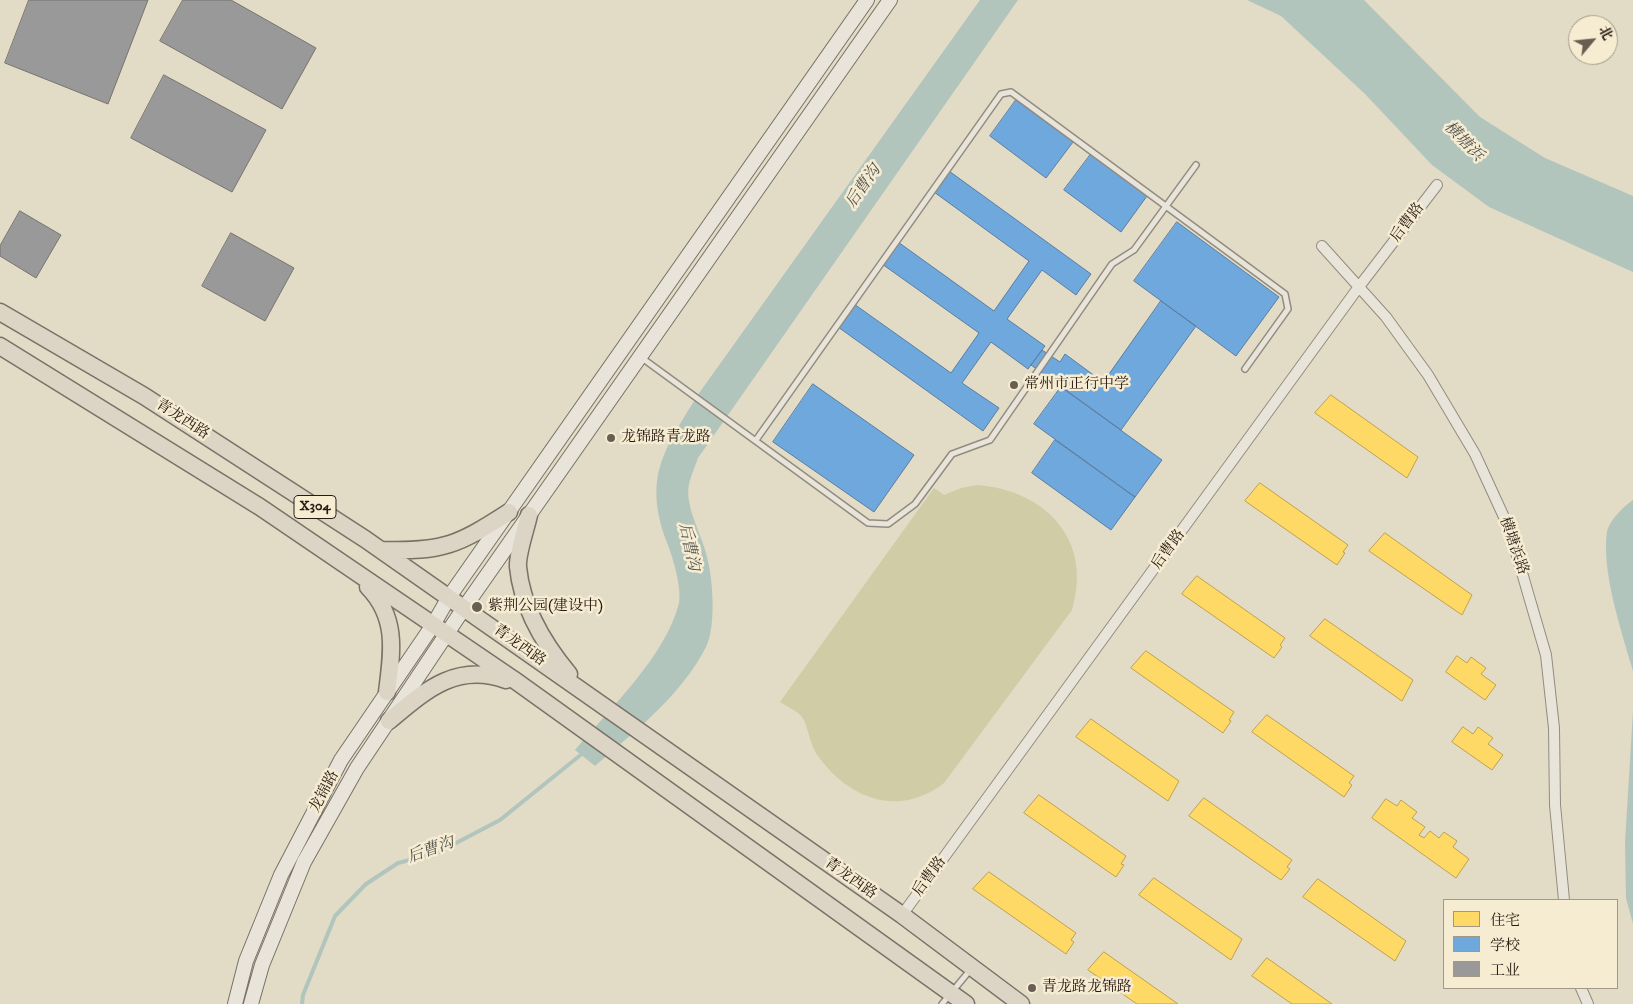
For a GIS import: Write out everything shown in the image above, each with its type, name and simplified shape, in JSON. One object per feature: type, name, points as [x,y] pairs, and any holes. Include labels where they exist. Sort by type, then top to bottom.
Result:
[{"type":"main road","name":"龙锦路","points":[[251,1004],[262,965],[304,862],[357,768],[389,721],[440,629],[449,597],[867,0]]},
{"type":"main road","name":"龙锦路","points":[[235,1004],[246,961],[280,875],[341,760],[387,692],[440,629],[464,608],[890,0]]},
{"type":"main road","points":[[0,307],[15,320]]},
{"type":"main road","name":"青龙西路","points":[[0,312],[144,396],[382,550],[902,916],[1021,1004]]},
{"type":"main road","name":"青龙西路","points":[[0,346],[260,506],[522,686],[946,998],[966,1004]]},
{"type":"main road","points":[[382,550],[412,551],[442,548],[472,536],[509,512]]},
{"type":"main road","points":[[529,515],[518,566],[527,606],[546,646],[583,691]]},
{"type":"main road","points":[[349,567],[380,600],[391,630],[391,662],[387,692]]},
{"type":"main road","points":[[389,721],[429,688],[462,674],[489,674],[522,686]]},
{"type":"street","name":"后曹路","points":[[902,916],[1358,288],[1437,185]]},
{"type":"street","name":"横塘浜路","points":[[1322,246],[1386,317],[1428,374],[1475,454],[1509,528],[1546,655],[1554,728],[1555,805],[1564,899]]},
{"type":"street","points":[[1581,989],[1588,1004]]},
{"type":"lane","points":[[756,440],[1001,94],[1011,92],[1285,294],[1288,309],[1245,369]]},
{"type":"lane","points":[[640,356],[868,523],[888,524],[914,504],[952,454],[990,440],[1112,264],[1134,250],[1196,165]]},
{"type":"lane","points":[[946,998],[972,968]]},
{"type":"shaded area","points":[[978,485],[1003,489],[1025,497],[1044,509],[1059,524],[1070,542],[1076,562],[1077,585],[1072,610],[944,783],[927,794],[910,800],[876,799],[860,793],[830,771],[815,752],[802,717],[780,702],[934,488],[944,495],[961,488]]},
{"type":"water","points":[[980,0],[1018,0],[698,458],[689,484],[688,493],[689,502],[710,570],[713,604],[711,628],[706,647],[696,665],[670,697],[641,726],[595,766],[575,750],[620,699],[650,661],[672,622],[679,603],[678,580],[659,518],[657,498],[657,480],[661,464],[675,432],[697,396]]},
{"type":"water","name":"横塘浜","points":[[1247,0],[1364,0],[1480,117],[1545,158],[1633,196],[1633,272],[1489,207],[1432,165],[1365,94],[1281,16]]},
{"type":"water","points":[[1633,500],[1633,671],[1618,621],[1607,565],[1606,548],[1608,528],[1621,510]]},
{"type":"water","points":[[1633,711],[1633,924],[1626,898],[1625,842]]},
{"type":"building: 住宅","points":[[1331,395],[1418,457],[1407,478],[1315,413]]},
{"type":"building: 住宅","points":[[1260,483],[1348,545],[1337,565],[1245,501]]},
{"type":"building: 住宅","points":[[1385,533],[1472,595],[1462,615],[1369,551]]},
{"type":"building: 住宅","points":[[1197,576],[1285,638],[1280,645],[1282,647],[1274,658],[1182,594]]},
{"type":"building: 住宅","points":[[1325,619],[1413,680],[1402,701],[1310,636]]},
{"type":"building: 住宅","points":[[1146,651],[1234,712],[1229,720],[1231,721],[1223,733],[1131,668]]},
{"type":"building: 住宅","points":[[1457,656],[1467,663],[1471,657],[1486,668],[1481,674],[1496,685],[1485,700],[1446,672]]},
{"type":"building: 住宅","points":[[1267,715],[1354,776],[1349,783],[1352,785],[1344,797],[1252,732]]},
{"type":"building: 住宅","points":[[1091,719],[1179,781],[1168,801],[1076,737]]},
{"type":"building: 住宅","points":[[1463,727],[1473,734],[1478,727],[1493,738],[1488,744],[1503,755],[1492,770],[1452,742]]},
{"type":"building: 住宅","points":[[1039,795],[1126,856],[1121,864],[1124,865],[1116,877],[1024,813]]},
{"type":"building: 住宅","points":[[1204,798],[1292,860],[1287,867],[1290,869],[1281,880],[1189,816]]},
{"type":"building: 住宅","points":[[1386,799],[1397,806],[1401,800],[1417,812],[1412,818],[1425,827],[1419,835],[1424,838],[1430,831],[1439,838],[1444,832],[1457,841],[1453,847],[1469,859],[1456,878],[1372,818]]},
{"type":"building: 住宅","points":[[989,872],[1076,933],[1071,940],[1074,942],[1066,954],[973,889]]},
{"type":"building: 住宅","points":[[1154,878],[1242,939],[1231,960],[1139,895]]},
{"type":"building: 住宅","points":[[1318,879],[1406,941],[1395,961],[1303,897]]},
{"type":"building: 住宅","points":[[1104,952],[1178,1004],[1137,1004],[1088,970]]},
{"type":"building: 住宅","points":[[1267,958],[1332,1004],[1292,1004],[1252,976]]},
{"type":"building: 学校","points":[[1016,100],[1073,142],[1046,178],[990,136]]},
{"type":"building: 学校","points":[[1091,154],[1147,196],[1121,232],[1064,190]]},
{"type":"building: 学校","points":[[949,171],[1091,274],[1076,295],[1042,270],[1007,319],[1045,346],[1028,369],[991,342],[962,383],[999,408],[983,431],[838,327],[854,304],[951,373],[979,333],[882,264],[898,242],[994,311],[1029,261],[934,192]]},
{"type":"building: 学校","points":[[1177,222],[1279,297],[1236,356],[1134,281]]},
{"type":"building: 学校","points":[[1161,301],[1196,326],[1121,430],[1031,365],[1042,350],[1060,362],[1065,354],[1103,382]]},
{"type":"building: 学校","points":[[813,384],[914,455],[874,512],[773,442]]},
{"type":"building: 学校","points":[[1061,387],[1162,460],[1135,497],[1034,424]]},
{"type":"building: 学校","points":[[1055,440],[1135,497],[1111,530],[1032,473]]},
{"type":"building: 工业","points":[[29,0],[148,0],[108,104],[5,63]]},
{"type":"building: 工业","points":[[183,0],[231,0],[316,48],[282,109],[160,41]]},
{"type":"building: 工业","points":[[164,75],[266,130],[232,192],[131,138]]},
{"type":"building: 工业","points":[[20,211],[61,235],[36,278],[0,256],[0,246]]},
{"type":"building: 工业","points":[[231,233],[294,268],[265,321],[202,286]]},
{"type":"waterway","name":"后曹沟","points":[[302,1004],[303,995],[335,916],[366,884],[398,863],[437,853],[500,820],[583,753]]},
{"type":"place","name":"常州市正行中学","points":[[1014,385]]},
{"type":"place","name":"龙锦路青龙路","points":[[611,438]]},
{"type":"place","name":"紫荆公园(建设中)","points":[[477,607]]},
{"type":"place","name":"青龙路龙锦路","points":[[1032,988]]}]
